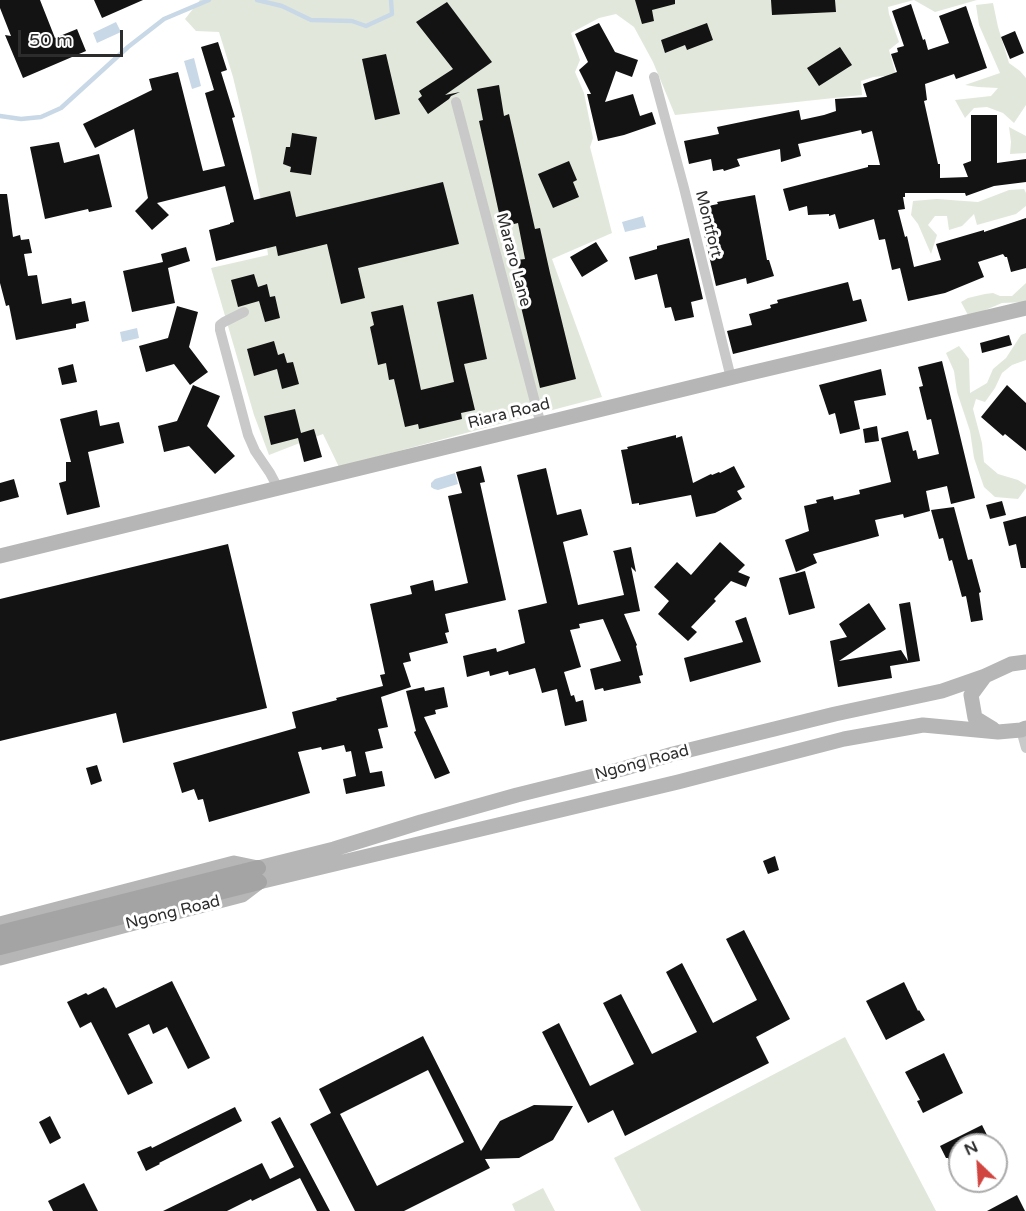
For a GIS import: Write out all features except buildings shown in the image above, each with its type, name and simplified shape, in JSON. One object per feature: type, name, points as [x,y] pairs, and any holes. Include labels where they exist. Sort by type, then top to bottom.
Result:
[{"type":"main road","name":"Riara Road","points":[[0,556],[1026,308]]},
{"type":"main road","name":"Ngong Road","points":[[0,947],[258,875],[421,822],[517,795],[835,714],[942,691],[1011,664],[1026,662]]},
{"type":"main road","points":[[985,676],[971,695],[975,718],[998,732]]},
{"type":"main road","name":"Ngong Road","points":[[0,933],[258,875],[454,836],[844,739],[923,725],[998,732],[1023,729]]},
{"type":"main road","name":"Ngong Road","points":[[0,924],[234,863],[258,875]]},
{"type":"main road","name":"Ngong Road","points":[[0,958],[243,895],[258,875]]},
{"type":"street","name":"Montfort","points":[[654,77],[731,378]]},
{"type":"street","name":"Mararo Lane","points":[[456,102],[541,425]]},
{"type":"street","points":[[244,312],[224,322],[220,330],[248,435],[278,488]]},
{"type":"street","points":[[1023,729],[1026,748]]},
{"type":"shaded area","points":[[200,0],[914,0],[888,7],[899,42],[889,50],[900,89],[888,91],[884,76],[873,77],[861,81],[862,95],[675,115],[653,62],[634,27],[616,14],[599,18],[571,33],[580,60],[575,72],[584,93],[593,138],[590,147],[612,233],[552,259],[602,397],[339,467],[323,434],[269,455],[254,415],[211,268],[268,255],[260,195],[251,152],[233,77],[219,32],[196,31],[185,19]]},
{"type":"shaded area","points":[[914,0],[977,0],[935,12]]},
{"type":"shaded area","points":[[993,3],[1009,63],[1026,78],[1026,105],[1014,123],[1003,113],[987,107],[974,108],[965,118],[955,100],[991,96],[998,88],[965,85],[1000,73],[979,25],[976,5]]},
{"type":"shaded area","points":[[1009,127],[1026,136],[1026,153],[1010,154]]},
{"type":"shaded area","points":[[1024,189],[1026,206],[1016,214],[977,225],[974,214],[962,226],[949,230],[947,216],[935,216],[928,225],[937,235],[931,254],[918,224],[911,215],[913,201],[937,199],[978,202],[1009,190]]},
{"type":"shaded area","points":[[1026,283],[1026,302],[1002,303],[969,317],[961,302],[968,298],[993,293],[1000,296],[1012,296]]},
{"type":"shaded area","points":[[1026,333],[1026,360],[1012,365],[1002,373],[985,402],[976,399],[973,409],[982,443],[984,462],[998,474],[1026,485],[1018,499],[995,497],[984,487],[974,458],[970,431],[957,392],[954,371],[946,353],[959,346],[969,359],[970,393],[987,383],[993,369],[1006,358],[1021,335]]},
{"type":"shaded area","points":[[845,1037],[936,1211],[641,1211],[614,1158]]},
{"type":"shaded area","points":[[543,1188],[555,1211],[515,1211],[512,1204]]},
{"type":"water","points":[[116,22],[121,32],[97,43],[93,33]]},
{"type":"water","points":[[194,58],[201,86],[192,89],[184,61]]},
{"type":"water","points":[[643,216],[646,227],[625,232],[622,222]]},
{"type":"water","points":[[137,328],[139,338],[122,342],[120,332]]},
{"type":"water","points":[[455,473],[458,484],[438,490],[431,487],[435,479]]},
{"type":"waterway","points":[[0,116],[21,119],[41,117],[61,108],[128,47],[164,19],[209,0]]},
{"type":"waterway","points":[[257,0],[282,6],[311,20],[352,21],[366,26],[392,14],[391,0]]}]
